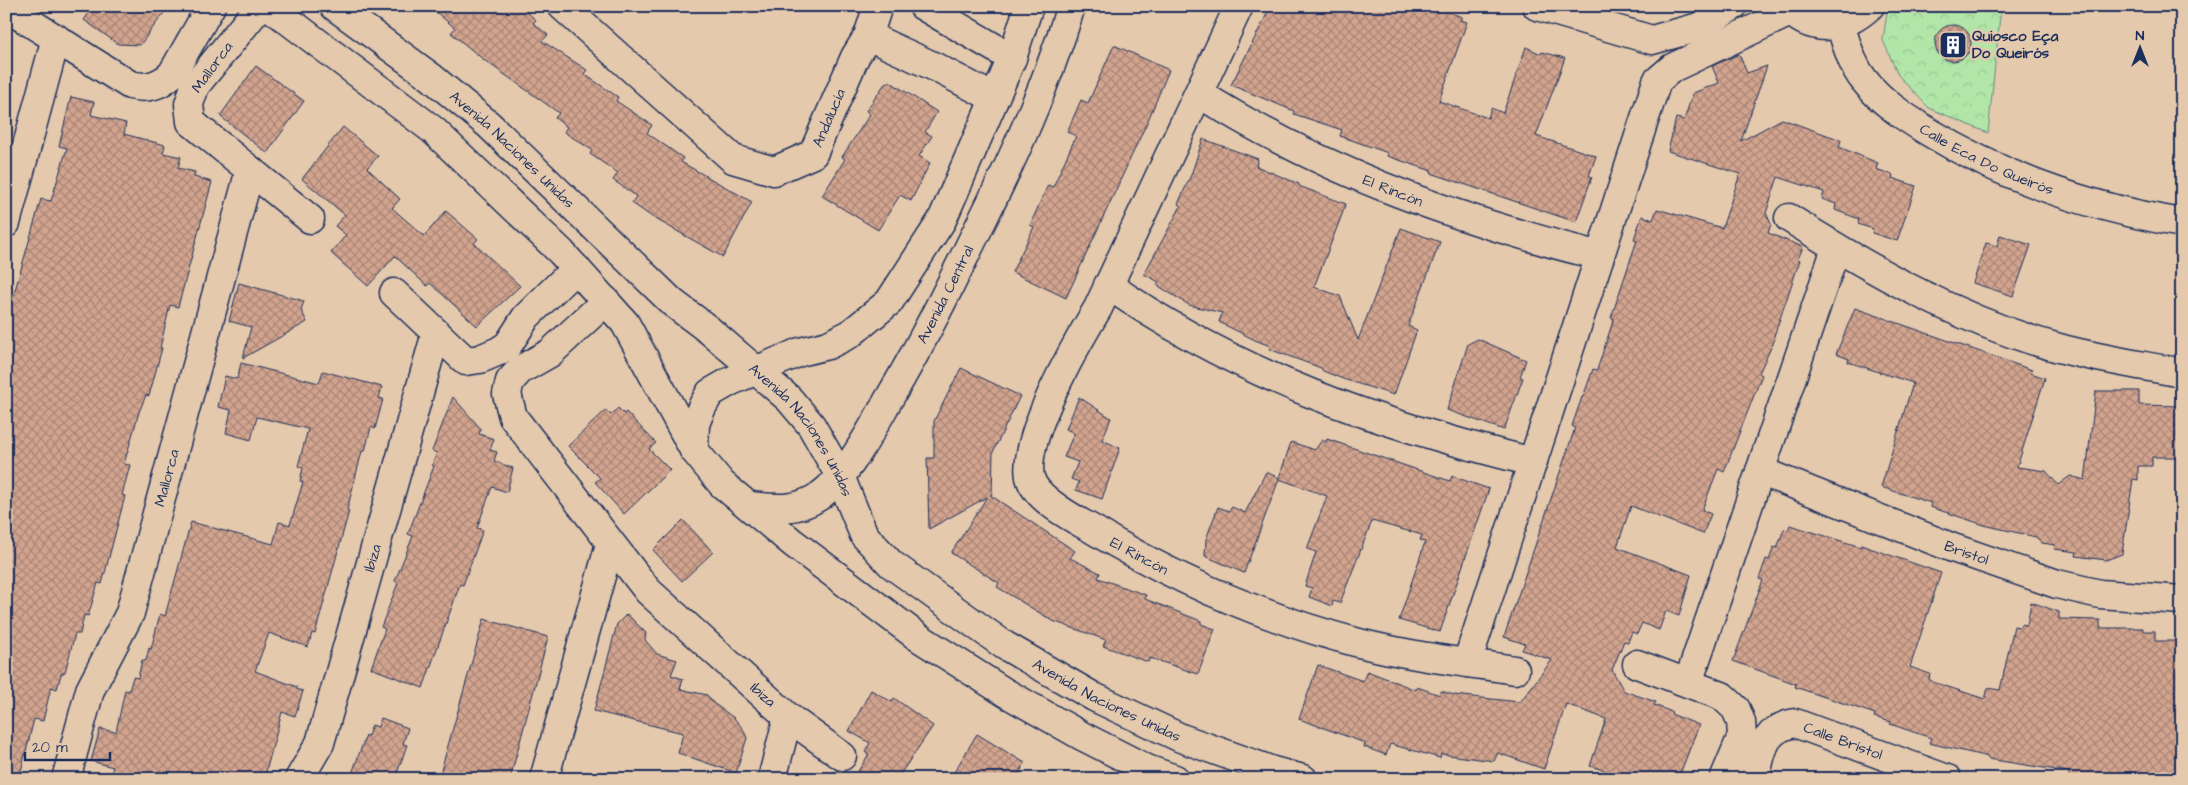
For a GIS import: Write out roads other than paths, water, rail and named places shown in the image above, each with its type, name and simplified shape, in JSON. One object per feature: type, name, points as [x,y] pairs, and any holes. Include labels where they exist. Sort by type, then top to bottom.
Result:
[{"type":"street","name":"Mallorca","points":[[7,8],[130,85],[151,87],[163,82],[172,74],[211,6]]},
{"type":"street","name":"Mallorca","points":[[260,6],[195,86],[189,104],[191,122],[310,220]]},
{"type":"street","points":[[269,6],[433,130],[576,268],[625,322],[694,450],[722,484],[793,543],[926,642],[1006,693],[1082,736],[1147,768],[1175,779]]},
{"type":"street","name":"Avenida Naciones Unidas","points":[[334,6],[431,77],[513,148],[673,303],[709,330],[789,399],[811,425],[840,476],[864,535],[891,564],[1004,645],[1094,697],[1181,738],[1273,771],[1303,779]]},
{"type":"street","name":"Andalucía","points":[[562,6],[733,159],[774,170],[813,154],[855,57],[868,36],[878,6]]},
{"type":"street","points":[[923,6],[1012,58]]},
{"type":"street","points":[[694,450],[695,424],[710,393],[731,381],[757,372],[800,352],[828,345],[850,334],[889,302],[942,220],[1012,58],[1029,6]]},
{"type":"street","name":"Avenida Central","points":[[748,506],[802,507],[820,496],[840,476],[872,428],[924,340],[988,211],[1054,62],[1072,6]]},
{"type":"street","name":"El Rincón","points":[[1239,6],[1200,94],[1098,308],[1064,368],[1041,421],[1030,463],[1030,479],[1036,490],[1050,503],[1146,562],[1260,612],[1360,643],[1515,670]]},
{"type":"street","points":[[1537,6],[1652,40],[1699,27],[1733,6]]},
{"type":"street","points":[[1467,663],[1657,81],[1672,68],[1788,9],[1814,25],[1840,25],[1858,18],[1870,6]]},
{"type":"street","name":"Calle Eca Do Queirós","points":[[1840,25],[1852,61],[1865,81],[1910,120],[1941,139],[1972,156],[2027,180],[2093,204],[2182,223]]},
{"type":"street","points":[[868,36],[933,66],[994,98]]},
{"type":"street","points":[[6,223],[56,38]]},
{"type":"street","name":"El Rincón","points":[[1200,94],[1235,116],[1279,138],[1408,197],[1508,231],[1600,256]]},
{"type":"street","points":[[486,180],[513,148]]},
{"type":"street","name":"Mallorca","points":[[66,779],[90,690],[130,613],[250,170]]},
{"type":"street","points":[[1789,218],[1836,248],[1947,307],[1999,328],[2058,348],[2182,373]]},
{"type":"street","points":[[1688,683],[1836,248]]},
{"type":"street","points":[[394,293],[466,361],[480,359],[508,345],[526,317],[576,268]]},
{"type":"street","points":[[1108,285],[1170,326],[1289,386],[1378,420],[1448,441],[1533,462]]},
{"type":"street","name":"Ibiza","points":[[606,301],[550,353],[520,370],[510,381],[507,394],[513,417],[648,591],[788,717],[842,756]]},
{"type":"street","name":"Ibiza","points":[[299,779],[320,743],[436,333]]},
{"type":"street","name":"Bristol","points":[[1760,471],[1953,548],[2057,584],[2100,594],[2182,600]]},
{"type":"street","points":[[544,779],[610,544]]},
{"type":"street","points":[[1637,664],[1722,696],[1736,709],[1741,722],[1742,736],[1724,779]]},
{"type":"street","name":"Ibiza","points":[[772,779],[788,717]]},
{"type":"street","name":"Calle Brístol","points":[[1755,779],[1762,747],[1770,735],[1783,725],[1795,723],[1947,779]]},
{"type":"place","name":"Quiosco Eça Do Queirós","points":[[1953,45]]}]
